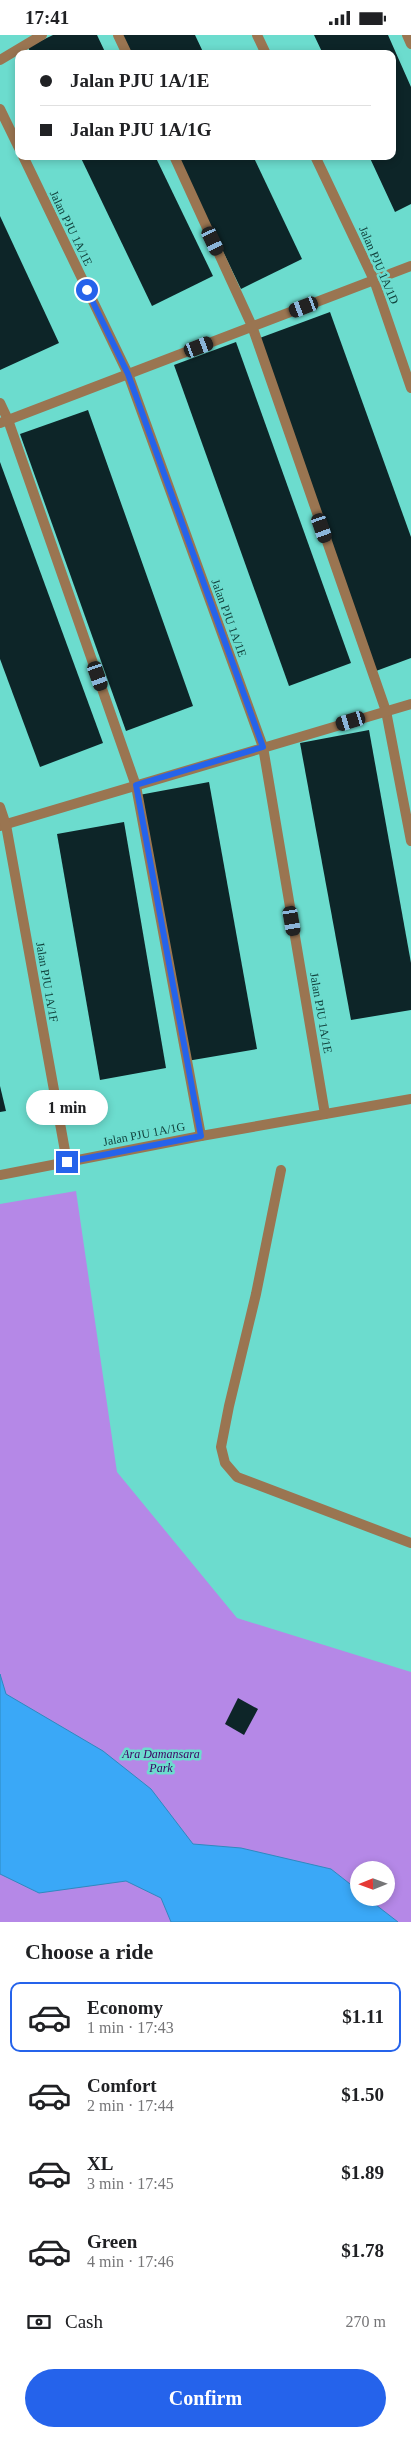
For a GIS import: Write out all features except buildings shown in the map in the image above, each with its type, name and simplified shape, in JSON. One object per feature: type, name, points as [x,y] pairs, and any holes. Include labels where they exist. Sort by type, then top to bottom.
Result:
[{"type":"street","points":[[17,50],[42,35]]},
{"type":"street","points":[[118,35],[125,50]]},
{"type":"street","points":[[257,35],[264,50]]},
{"type":"street","points":[[407,35],[411,44]]},
{"type":"street","points":[[0,60],[15,51]]},
{"type":"street","points":[[0,109],[15,140]]},
{"type":"street","name":"Jalan PJU 1A/1E","points":[[25,160],[128,374],[263,747],[325,1114]]},
{"type":"street","points":[[176,160],[252,326],[386,711],[411,841]]},
{"type":"street","name":"Jalan PJU 1A/1D","points":[[317,160],[374,280],[411,388]]},
{"type":"street","points":[[4,421],[411,265]]},
{"type":"street","points":[[0,403],[4,421],[136,785],[201,1136]]},
{"type":"street","points":[[3,826],[411,704]]},
{"type":"street","name":"Jalan PJU 1A/1F","points":[[0,807],[67,1162]]},
{"type":"street","name":"Jalan PJU 1A/1G","points":[[0,1175],[201,1136],[411,1099]]},
{"type":"street","points":[[281,1170],[256,1294],[229,1406],[222,1447],[225,1463],[237,1477],[411,1543]]},
{"type":"green space","name":"Ara Damansara Park","points":[[76,1191],[117,1472],[237,1618],[411,1672],[411,1922],[0,1922],[0,1204]]},
{"type":"water","points":[[0,1674],[6,1694],[103,1751],[151,1789],[193,1844],[241,1848],[331,1869],[350,1884],[350,1906],[377,1906],[398,1922],[171,1922],[161,1898],[126,1881],[39,1893],[0,1874]]},
{"type":"route","points":[[67,1162],[201,1136],[136,785],[263,747],[128,374],[87,290]]}]
